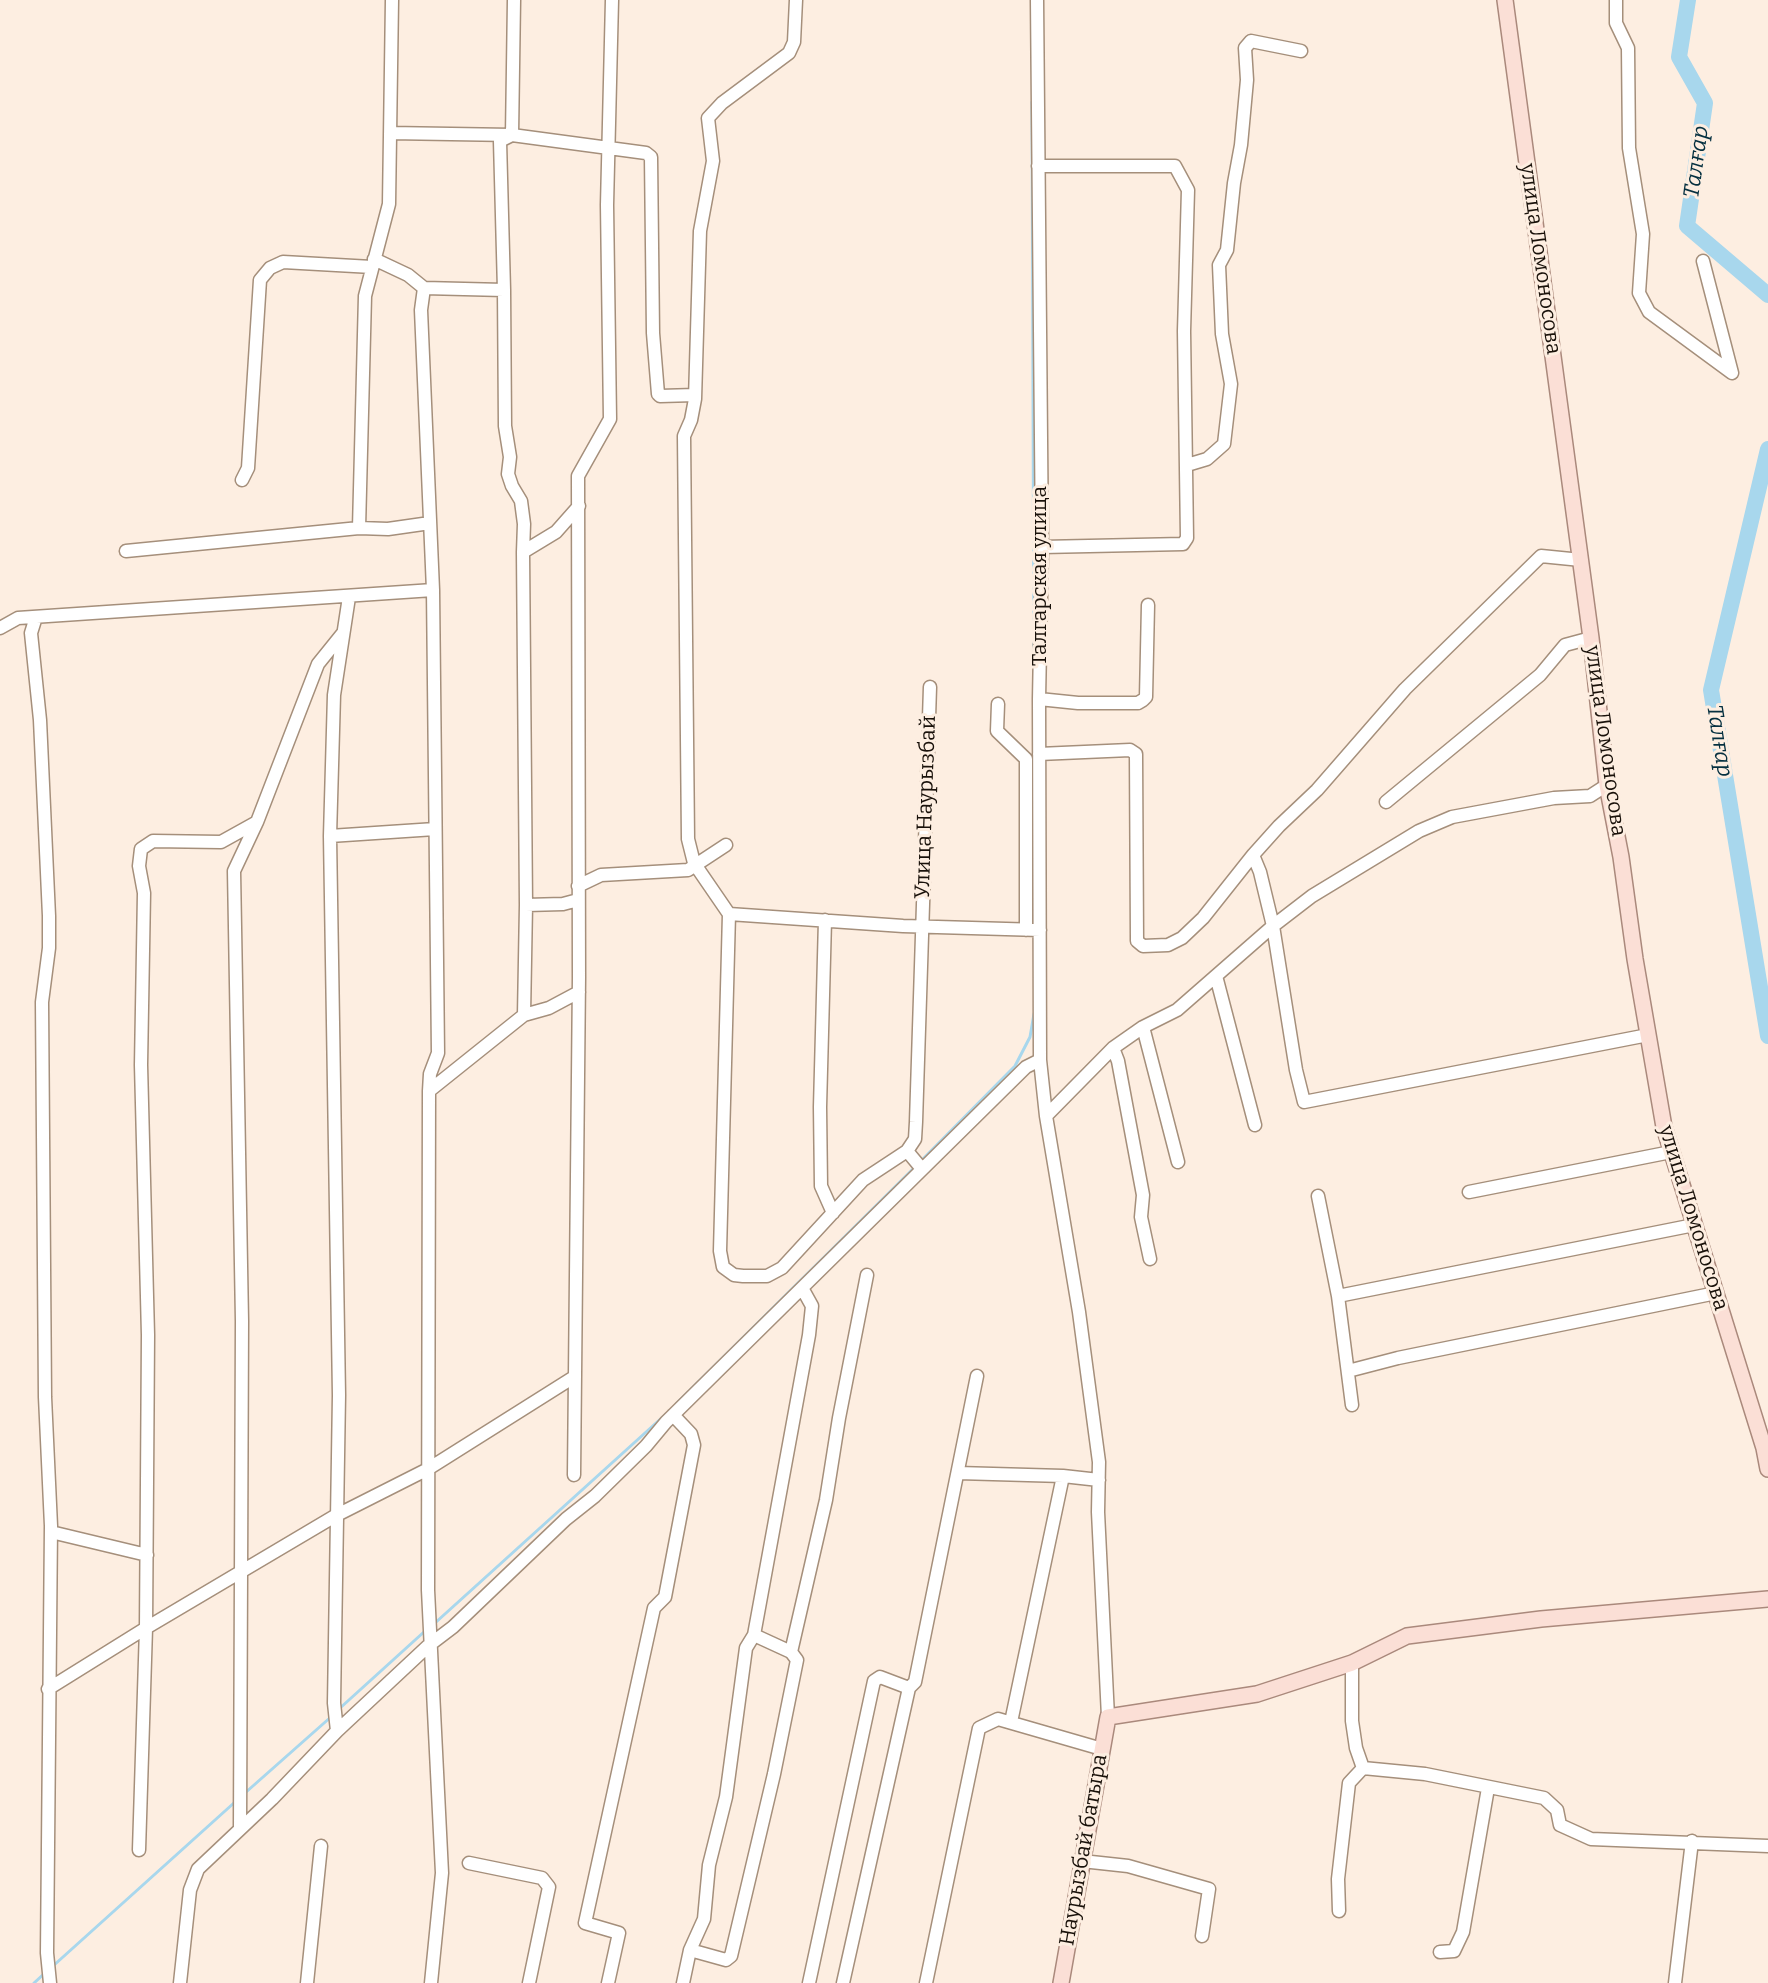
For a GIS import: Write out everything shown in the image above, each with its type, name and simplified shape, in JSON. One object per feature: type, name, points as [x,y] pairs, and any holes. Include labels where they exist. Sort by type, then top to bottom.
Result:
[{"type":"main road","name":"улица Ломоносова","points":[[1504,0],[1581,560],[1607,785],[1622,857],[1664,1127],[1764,1448],[1768,1468]]},
{"type":"main road","points":[[1108,1717],[1257,1694],[1352,1663],[1407,1636],[1541,1619],[1768,1599]]},
{"type":"main road","name":"Наурызбай батыра","points":[[1061,1983],[1108,1717]]},
{"type":"street","points":[[359,528],[365,296],[389,204],[392,0]]},
{"type":"street","points":[[512,135],[514,0]]},
{"type":"street","points":[[574,1475],[579,992],[578,476],[610,419],[607,205],[612,0]]},
{"type":"street","points":[[796,0],[794,42],[789,53],[722,103],[708,118],[713,161],[700,231],[695,394],[691,420],[684,436],[688,839],[694,863],[729,914],[720,1251],[723,1266],[735,1275],[767,1275],[782,1268],[863,1180],[916,1162]]},
{"type":"street","name":"Талгарская улица","points":[[1037,0],[1042,547],[1040,754],[1034,930],[1040,1060],[1046,1116],[1079,1312],[1099,1462],[1108,1717]]},
{"type":"street","points":[[1616,0],[1616,23],[1628,48],[1629,148],[1643,234],[1639,293],[1649,312],[1706,352],[1723,369],[1732,373],[1703,261]]},
{"type":"street","points":[[1186,465],[1207,459],[1224,444],[1231,384],[1222,334],[1219,266],[1227,250],[1234,183],[1241,145],[1247,80],[1245,48],[1251,41],[1301,51]]},
{"type":"street","points":[[390,133],[512,135],[646,153],[651,157],[653,333],[658,394],[660,396],[695,394]]},
{"type":"street","points":[[512,135],[500,141],[505,426],[510,457],[508,474],[521,501],[524,524],[526,904],[524,1015]]},
{"type":"street","points":[[1038,166],[1175,166],[1188,190],[1184,331],[1187,538],[1183,544],[1042,547]]},
{"type":"street","points":[[242,480],[248,468],[260,280],[270,268],[283,262],[373,263],[408,275],[424,288],[442,291],[504,291]]},
{"type":"street","points":[[424,288],[422,310],[434,590],[438,1053],[430,1074],[429,1091],[428,1634],[442,1873],[431,1983]]},
{"type":"street","points":[[523,552],[556,532],[579,506]]},
{"type":"street","points":[[126,551],[359,528],[388,529],[430,522]]},
{"type":"street","points":[[1040,754],[1130,750],[1136,754],[1137,941],[1139,944],[1168,945],[1182,938],[1203,918],[1253,855],[1279,826],[1317,790],[1405,689],[1541,556],[1581,560]]},
{"type":"street","points":[[0,628],[18,618],[36,616],[434,590]]},
{"type":"street","points":[[337,1731],[335,1713],[335,1516],[339,1395],[330,836],[334,695],[348,597]]},
{"type":"street","points":[[1039,699],[1078,703],[1138,703],[1143,700],[1146,697],[1148,605]]},
{"type":"street","points":[[36,616],[31,633],[40,720],[49,916],[49,948],[42,1002],[45,1397],[51,1532],[48,1689],[49,1975]]},
{"type":"street","points":[[240,1829],[241,1157],[234,871],[257,822],[318,664],[343,633]]},
{"type":"street","points":[[1386,802],[1540,675],[1565,645],[1591,638]]},
{"type":"street","name":"Улица Наурызбай","points":[[916,1162],[921,926],[930,687]]},
{"type":"street","points":[[729,914],[921,926],[1034,930],[1026,759],[997,731],[998,704]]},
{"type":"street","points":[[1046,1116],[1113,1048],[1143,1027],[1177,1010],[1273,926],[1312,896],[1419,831],[1452,817],[1554,798],[1590,796],[1607,785]]},
{"type":"street","points":[[139,1851],[146,1628],[148,1335],[141,1065],[144,893],[139,866],[141,849],[153,841],[221,842],[257,822]]},
{"type":"street","points":[[330,836],[435,829]]},
{"type":"street","points":[[578,886],[601,875],[688,870],[694,863],[726,845]]},
{"type":"street","points":[[1253,855],[1260,872],[1273,926],[1296,1070],[1304,1102],[1648,1035]]},
{"type":"street","points":[[526,904],[546,905],[578,900]]},
{"type":"street","points":[[825,920],[820,1107],[821,1186],[833,1213]]},
{"type":"street","points":[[1216,976],[1255,1125]]},
{"type":"street","points":[[429,1091],[524,1015],[549,1008],[579,992]]},
{"type":"street","points":[[1143,1027],[1178,1162]]},
{"type":"street","points":[[1113,1048],[1118,1061],[1143,1196],[1141,1217],[1150,1259]]},
{"type":"street","points":[[180,1983],[190,1890],[198,1869],[337,1731],[428,1634],[453,1627],[566,1519],[596,1496],[673,1415],[802,1288],[916,1162],[1026,1067],[1040,1060]]},
{"type":"street","points":[[1468,1192],[1671,1152]]},
{"type":"street","points":[[1318,1197],[1338,1296],[1352,1405]]},
{"type":"street","points":[[1338,1296],[1694,1225]]},
{"type":"street","points":[[791,1652],[826,1500],[840,1409],[867,1275]]},
{"type":"street","points":[[683,1983],[690,1950],[704,1919],[709,1865],[726,1797],[746,1648],[754,1635],[809,1335],[812,1306],[802,1288]]},
{"type":"street","points":[[1348,1371],[1464,1344],[1716,1293]]},
{"type":"street","points":[[843,1983],[909,1688],[915,1682],[977,1376]]},
{"type":"street","points":[[48,1689],[242,1570],[335,1516],[428,1468],[574,1377]]},
{"type":"street","points":[[608,1983],[619,1933],[585,1923],[654,1608],[665,1597],[694,1444],[691,1434],[673,1415]]},
{"type":"street","points":[[958,1473],[1063,1476],[1099,1480]]},
{"type":"street","points":[[1011,1722],[1063,1476]]},
{"type":"street","points":[[51,1532],[147,1555]]},
{"type":"street","points":[[690,1950],[726,1960],[731,1956],[774,1774],[795,1671],[797,1660],[791,1652],[754,1635]]},
{"type":"street","points":[[1352,1663],[1352,1721],[1356,1748],[1363,1767]]},
{"type":"street","points":[[809,1983],[874,1681],[880,1677],[909,1688]]},
{"type":"street","points":[[926,1983],[979,1728],[998,1719],[1102,1749]]},
{"type":"street","points":[[1363,1767],[1425,1774],[1544,1798],[1557,1810],[1560,1825],[1591,1839],[1692,1841],[1768,1846]]},
{"type":"street","points":[[1339,1911],[1338,1879],[1349,1783],[1363,1767]]},
{"type":"street","points":[[1440,1952],[1454,1951],[1463,1932],[1488,1788]]},
{"type":"street","points":[[1675,1983],[1692,1841]]},
{"type":"street","points":[[307,1983],[321,1846]]},
{"type":"street","points":[[1082,1861],[1128,1866],[1209,1889],[1202,1936]]},
{"type":"street","points":[[469,1863],[542,1878],[549,1887],[529,1983]]},
{"type":"waterway","name":"Талғар","points":[[1688,0],[1679,57],[1705,103],[1687,226],[1768,295]]},
{"type":"waterway","points":[[1032,102],[1034,675]]},
{"type":"waterway","name":"Талғар","points":[[1768,449],[1711,690],[1768,1036]]},
{"type":"waterway","points":[[920,1162],[1015,1066],[1030,1037],[1034,1014]]},
{"type":"waterway","points":[[677,1403],[915,1167]]},
{"type":"waterway","points":[[435,1623],[666,1414]]},
{"type":"waterway","points":[[339,1709],[425,1631]]},
{"type":"waterway","points":[[245,1793],[332,1716]]},
{"type":"waterway","points":[[53,1966],[235,1802]]},
{"type":"waterway","points":[[34,1983],[46,1972]]}]
